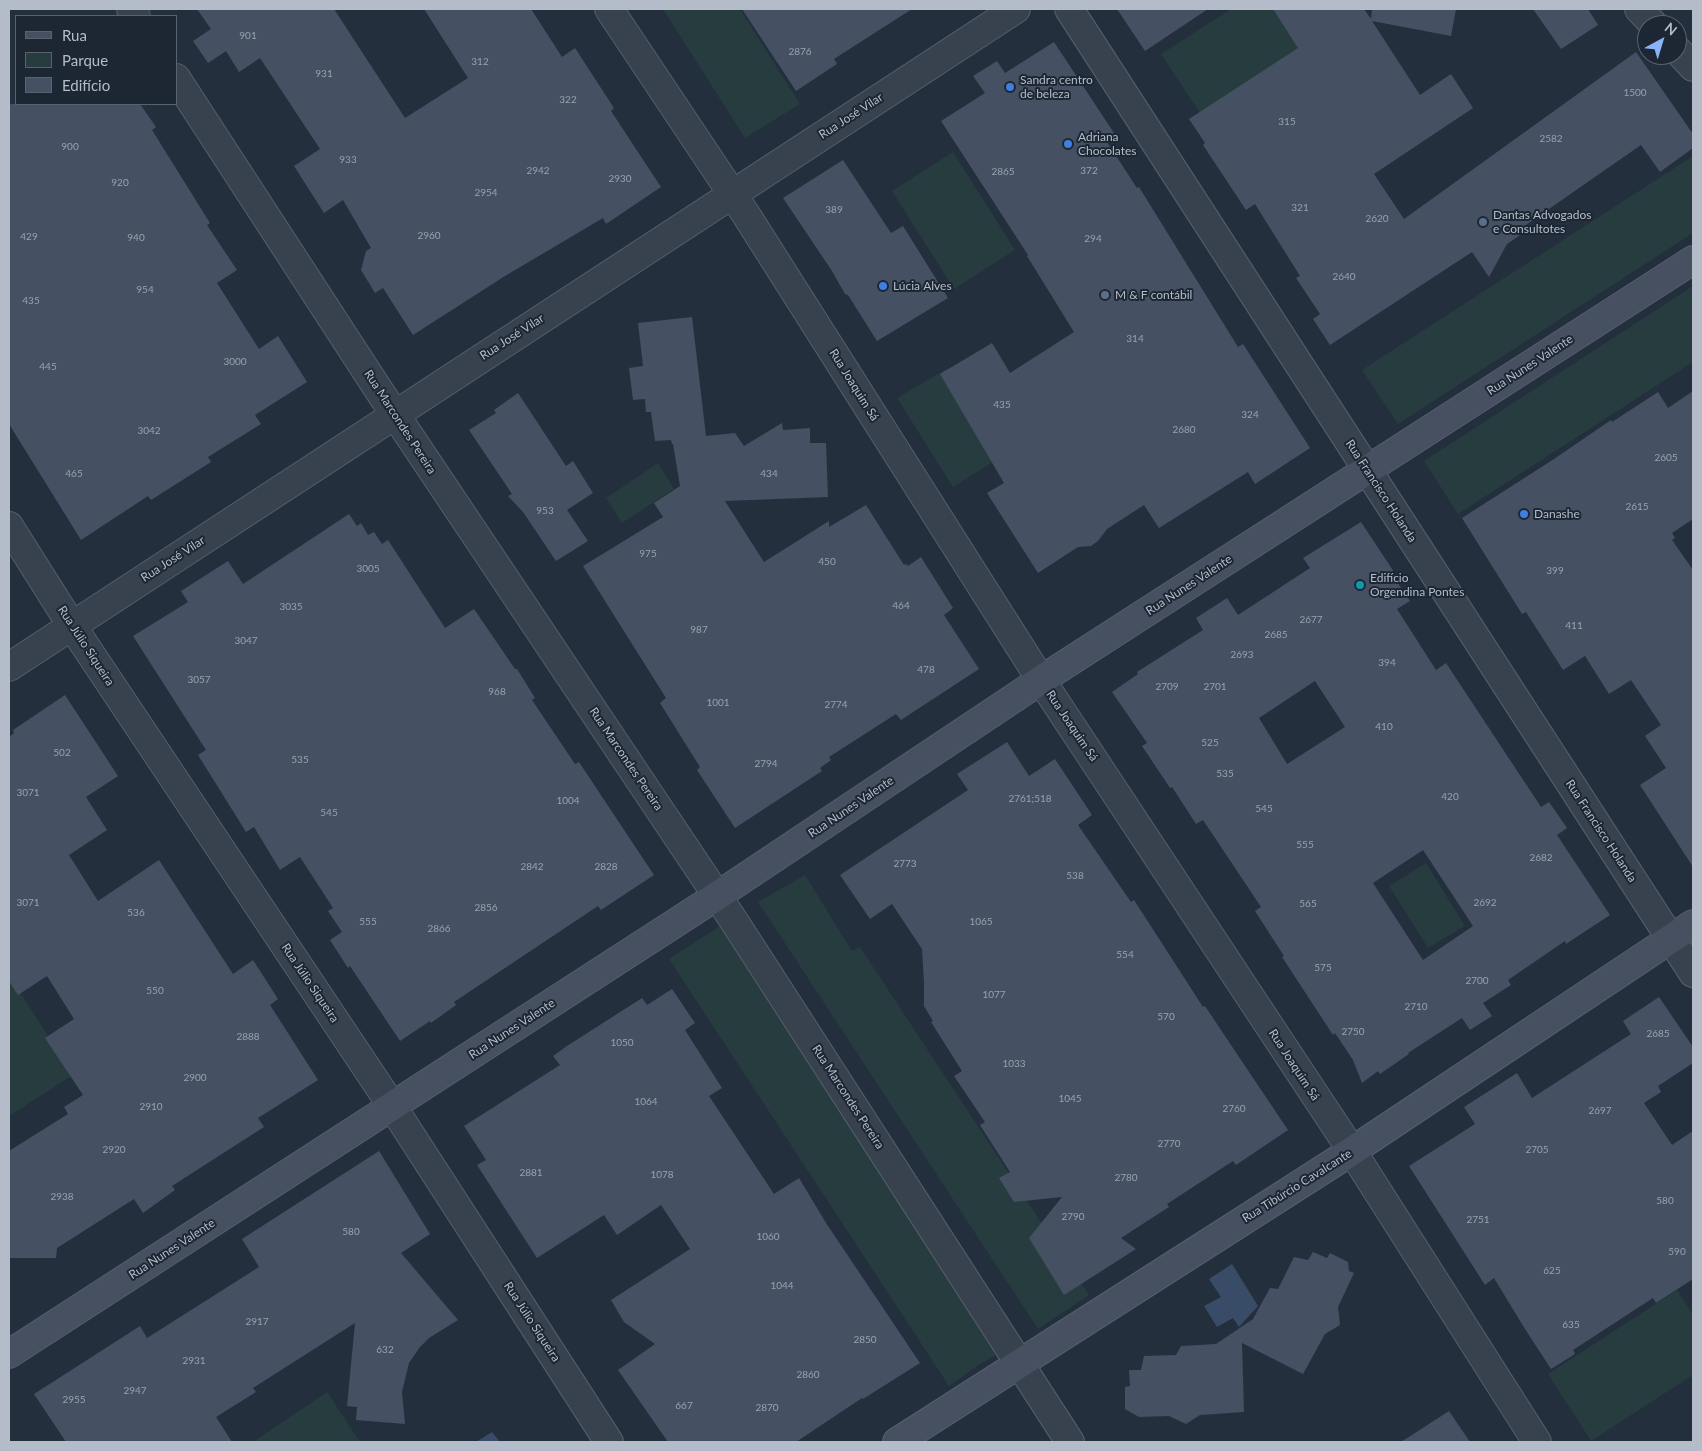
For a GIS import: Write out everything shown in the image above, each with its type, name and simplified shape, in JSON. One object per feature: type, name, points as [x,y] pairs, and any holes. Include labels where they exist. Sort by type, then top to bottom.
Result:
[{"type":"street","name":"Rua Joaquim Sá","points":[[608,9],[732,194],[1041,680],[1352,1151],[1538,1442]]},
{"type":"street","name":"Rua José Vilar","points":[[9,667],[1016,9]]},
{"type":"street","name":"Rua Francisco Holanda","points":[[1069,9],[1368,470],[1682,931],[1693,973]]},
{"type":"street","name":"Rua Marcondes Pereira","points":[[178,81],[395,414],[717,896],[1070,1442]]},
{"type":"street","name":"Rua Nunes Valente","points":[[9,1354],[717,896],[1041,680],[1693,260]]},
{"type":"street","name":"Rua Júlio Siqueira","points":[[9,526],[72,626],[392,1106],[610,1442]]},
{"type":"street","name":"Rua Tibúrcio Cavalcante","points":[[897,1442],[1352,1151],[1682,931]]},
{"type":"green space","points":[[663,9],[740,9],[800,104],[745,138]]},
{"type":"green space","points":[[1231,9],[1317,9],[1331,32],[1202,116],[1161,54]]},
{"type":"green space","points":[[953,152],[1015,250],[954,289],[892,191]]},
{"type":"green space","points":[[1693,156],[1693,233],[1398,424],[1362,370]]},
{"type":"green space","points":[[1693,286],[1693,362],[1458,514],[1424,461]]},
{"type":"green space","points":[[948,368],[995,442],[1092,400],[953,487],[897,398]]},
{"type":"green space","points":[[658,463],[674,489],[622,523],[606,498]]},
{"type":"green space","points":[[1426,863],[1465,926],[1428,948],[1389,886]]},
{"type":"green space","points":[[805,875],[852,951],[860,947],[1089,1295],[1038,1329],[758,902]]},
{"type":"green space","points":[[720,926],[1000,1353],[980,1364],[949,1386],[669,959]]},
{"type":"green space","points":[[9,975],[73,1075],[9,1116]]},
{"type":"green space","points":[[1677,1290],[1693,1315],[1693,1375],[1591,1441],[1548,1374]]},
{"type":"green space","points":[[327,1392],[360,1442],[253,1442]]},
{"type":"water","points":[[1232,1264],[1258,1306],[1239,1327],[1233,1318],[1217,1327],[1204,1306],[1221,1297],[1209,1279]]},
{"type":"water","points":[[492,1432],[500,1442],[476,1442]]},
{"type":"building","points":[[197,9],[334,9],[405,118],[468,78],[424,9],[531,9],[562,57],[575,48],[614,108],[611,111],[661,187],[606,224],[603,218],[505,276],[413,335],[383,288],[375,293],[361,270],[366,251],[371,248],[343,200],[324,213],[294,166],[320,149],[260,58],[239,72],[226,51],[208,63],[193,41],[211,29]]},
{"type":"building","points":[[742,9],[912,9],[834,59],[837,64],[796,91]]},
{"type":"building","points":[[1117,9],[1208,9],[1145,51]]},
{"type":"building","points":[[1273,9],[1364,9],[1371,19],[1372,9],[1456,9],[1451,36],[1372,21],[1420,95],[1451,74],[1473,108],[1374,174],[1404,219],[1636,52],[1637,65],[1645,65],[1693,134],[1693,148],[1660,172],[1641,145],[1523,227],[1526,231],[1507,244],[1489,277],[1472,252],[1330,345],[1313,319],[1320,314],[1296,278],[1300,276],[1255,204],[1246,210],[1203,145],[1205,143],[1189,119],[1298,48]]},
{"type":"building","points":[[1533,9],[1588,9],[1598,25],[1561,49]]},
{"type":"building","points":[[1054,42],[1114,133],[1105,139],[1137,188],[1139,187],[1238,347],[1243,344],[1310,448],[1255,484],[1248,472],[1159,528],[1144,505],[1107,529],[1098,541],[1091,546],[1078,547],[1038,573],[987,493],[1004,483],[940,374],[992,343],[1010,373],[1074,332],[1028,255],[941,121],[985,93],[973,76],[997,61],[1005,73]]},
{"type":"building","points":[[9,104],[141,105],[156,127],[152,130],[210,223],[207,225],[237,270],[217,283],[259,349],[278,336],[307,382],[255,415],[261,424],[208,457],[211,462],[151,500],[148,496],[81,540],[9,424]]},
{"type":"building","points":[[843,160],[891,233],[903,226],[948,298],[877,341],[783,198]]},
{"type":"building","points":[[692,317],[706,436],[735,433],[744,446],[782,423],[783,430],[810,428],[810,443],[826,443],[828,497],[725,501],[764,562],[829,521],[829,527],[866,505],[904,565],[908,566],[921,557],[953,608],[944,615],[979,669],[901,720],[896,714],[829,757],[831,760],[820,768],[822,771],[735,828],[697,770],[700,767],[660,703],[666,698],[583,566],[663,517],[654,503],[680,486],[673,444],[671,440],[655,441],[651,412],[646,412],[645,399],[633,400],[629,368],[643,366],[638,323]]},
{"type":"building","points":[[1693,391],[1693,519],[1672,533],[1675,538],[1672,540],[1693,570],[1693,867],[1640,785],[1666,768],[1645,736],[1661,725],[1631,680],[1609,694],[1585,656],[1563,670],[1526,612],[1522,614],[1462,518],[1611,420],[1612,422],[1658,392],[1668,408]]},
{"type":"building","points":[[518,393],[566,466],[573,461],[593,493],[567,510],[588,541],[556,561],[523,512],[508,496],[512,494],[469,430],[496,413],[494,410]]},
{"type":"building","points":[[349,514],[357,526],[361,523],[368,535],[374,532],[382,544],[388,540],[445,628],[474,609],[515,669],[517,669],[535,698],[532,700],[575,764],[579,762],[654,875],[601,910],[598,906],[454,1002],[456,1005],[431,1023],[430,1021],[400,1041],[350,966],[348,968],[330,940],[342,932],[328,911],[333,908],[300,857],[280,870],[254,827],[246,832],[198,755],[206,750],[133,636],[188,602],[181,591],[228,561],[243,584]]},
{"type":"building","points":[[1361,522],[1394,572],[1393,576],[1410,601],[1397,609],[1436,670],[1446,663],[1541,807],[1549,802],[1567,828],[1557,835],[1610,915],[1566,944],[1565,941],[1508,980],[1511,985],[1483,1003],[1492,1016],[1470,1030],[1462,1018],[1408,1053],[1380,1074],[1378,1071],[1362,1083],[1353,1060],[1335,1033],[1333,1035],[1282,957],[1284,956],[1255,911],[1261,907],[1203,820],[1196,824],[1172,787],[1170,788],[1142,746],[1147,743],[1112,692],[1138,674],[1137,672],[1203,630],[1196,618],[1227,598],[1238,615],[1310,568],[1303,558]],"holes":[[[1315,681],[1345,727],[1287,764],[1259,718]],[[1423,850],[1473,926],[1423,960],[1373,883]]]},
{"type":"building","points":[[65,695],[118,776],[86,797],[107,830],[69,855],[98,901],[159,860],[233,974],[253,960],[278,999],[270,1005],[318,1080],[258,1118],[264,1127],[172,1186],[175,1190],[143,1213],[134,1199],[57,1248],[56,1258],[9,1258],[9,1151],[68,1114],[64,1107],[83,1095],[45,1038],[74,1019],[47,976],[18,995],[9,981],[9,737],[14,733],[13,730]]},
{"type":"building","points":[[1007,742],[1029,776],[1055,759],[1092,815],[1078,825],[1131,902],[1134,900],[1203,1007],[1205,1006],[1288,1130],[1236,1165],[1233,1161],[1167,1204],[1169,1207],[1121,1238],[1136,1249],[1064,1295],[1029,1238],[1062,1197],[1014,1202],[999,1178],[1010,1172],[980,1125],[985,1122],[954,1076],[962,1071],[931,1022],[933,1021],[924,1006],[922,949],[892,904],[870,919],[840,875],[968,790],[957,774]]},
{"type":"building","points":[[672,989],[695,1023],[685,1030],[722,1088],[709,1096],[774,1194],[799,1178],[826,1223],[920,1363],[862,1398],[796,1442],[668,1442],[618,1370],[655,1344],[624,1322],[611,1300],[690,1249],[661,1205],[617,1235],[604,1215],[537,1258],[477,1165],[486,1160],[464,1126],[560,1065],[553,1056],[567,1046],[642,998],[647,1005]]},
{"type":"building","points":[[1659,997],[1693,1047],[1693,1063],[1658,1086],[1661,1092],[1644,1103],[1672,1145],[1693,1131],[1693,1279],[1656,1303],[1653,1298],[1573,1350],[1575,1354],[1551,1369],[1494,1278],[1485,1285],[1409,1166],[1475,1124],[1464,1107],[1517,1073],[1532,1098],[1631,1034],[1623,1021]]},
{"type":"building","points":[[379,1151],[430,1234],[401,1253],[458,1320],[429,1338],[409,1363],[402,1392],[405,1424],[356,1420],[357,1407],[347,1406],[355,1323],[253,1388],[256,1392],[216,1417],[232,1442],[66,1442],[34,1394],[140,1326],[147,1338],[259,1267],[242,1239]]},
{"type":"building","points":[[1313,1252],[1327,1258],[1330,1253],[1348,1262],[1349,1271],[1354,1273],[1338,1307],[1340,1325],[1325,1334],[1303,1374],[1242,1343],[1244,1412],[1200,1415],[1186,1424],[1169,1416],[1139,1417],[1125,1409],[1125,1387],[1130,1386],[1129,1370],[1141,1370],[1144,1356],[1176,1355],[1181,1346],[1216,1344],[1253,1319],[1270,1288],[1278,1289],[1294,1257],[1308,1260]]},
{"type":"building","points":[[1449,1411],[1470,1442],[1401,1442]]},
{"type":"place","name":"Sandra centro de beleza","points":[[1010,87]]},
{"type":"place","name":"Adriana Chocolates","points":[[1068,144]]},
{"type":"place","name":"Dantas Advogados e Consultotes","points":[[1483,222]]},
{"type":"place","name":"Lúcia Alves","points":[[883,286]]},
{"type":"place","name":"M & F contábil","points":[[1105,295]]},
{"type":"place","name":"Danashe","points":[[1524,514]]},
{"type":"place","name":"Edifício Orgendina Pontes","points":[[1360,585]]}]
